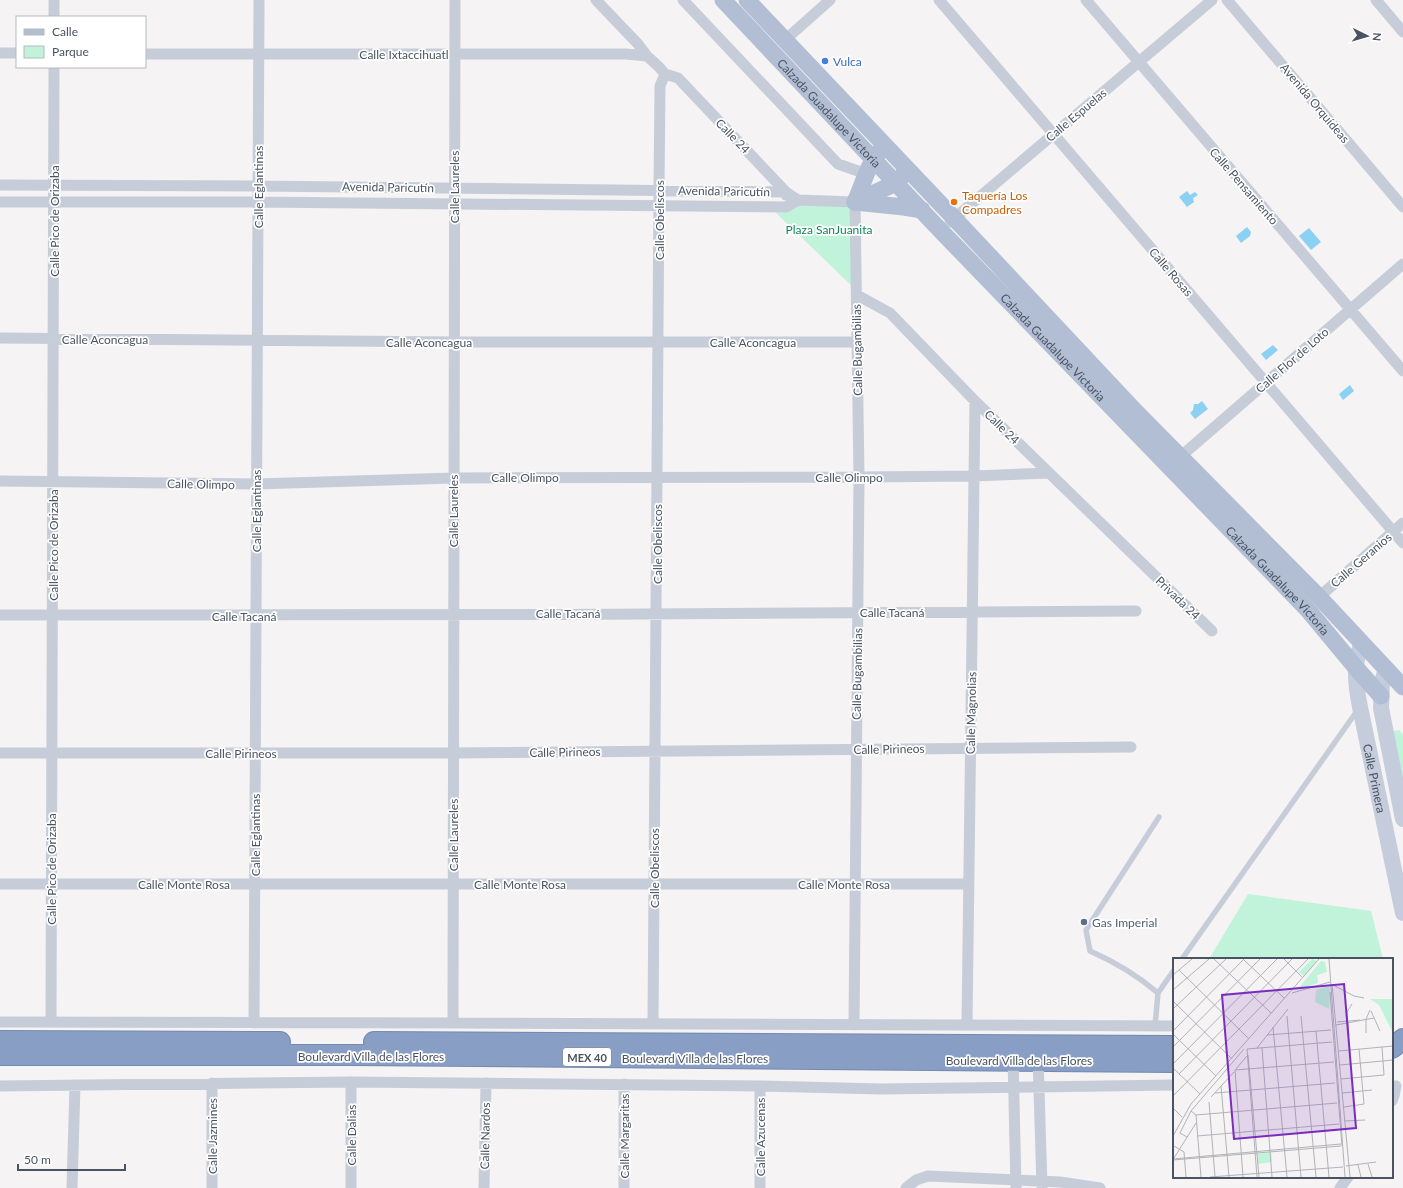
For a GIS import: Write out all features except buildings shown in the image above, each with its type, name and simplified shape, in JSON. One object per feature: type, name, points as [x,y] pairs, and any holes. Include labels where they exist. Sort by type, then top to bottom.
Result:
[{"type":"highway","points":[[1393,1048],[1403,1039]]},
{"type":"highway","name":"Boulevard Villa de las Flores","points":[[0,1041],[1013,1052]]},
{"type":"highway","name":"Boulevard Villa de las Flores","points":[[0,1055],[1038,1052],[1173,1046]]},
{"type":"highway","points":[[1393,1049],[1403,1053]]},
{"type":"highway","name":"Boulevard Villa de las Flores","points":[[1038,1052],[1173,1062]]},
{"type":"highway","points":[[1393,1061],[1403,1058]]},
{"type":"main road","name":"Calzada Guadalupe Victoria","points":[[723,0],[940,230],[1308,610],[1356,669],[1381,696]]},
{"type":"main road","name":"Calzada Guadalupe Victoria","points":[[747,0],[954,218],[1070,343],[1180,457],[1319,597],[1403,687]]},
{"type":"main road","points":[[855,202],[861,146]]},
{"type":"main road","points":[[855,202],[873,159],[885,146]]},
{"type":"main road","points":[[855,202],[896,183],[908,170]]},
{"type":"main road","points":[[855,202],[922,210]]},
{"type":"main road","name":"Calle Primera","points":[[1362,643],[1357,658],[1357,690],[1403,913]]},
{"type":"main road","name":"Calle Primera","points":[[1386,669],[1382,682],[1381,708],[1403,819]]},
{"type":"street","points":[[54,0],[54,16]]},
{"type":"street","name":"Calle Eglantinas","points":[[254,1022],[259,0]]},
{"type":"street","name":"Calle Laureles","points":[[453,1023],[452,884],[455,0]]},
{"type":"street","points":[[596,0],[638,44],[647,56],[662,70]]},
{"type":"street","points":[[683,0],[838,164],[858,171]]},
{"type":"street","points":[[784,40],[830,0]]},
{"type":"street","name":"Calle Rosas","points":[[939,0],[1403,543]]},
{"type":"street","name":"Calle Pensamiento","points":[[1086,0],[1403,371]]},
{"type":"street","name":"Calle Espuelas","points":[[940,230],[1212,0]]},
{"type":"street","name":"Avenida Orquídeas","points":[[1227,0],[1403,207]]},
{"type":"street","points":[[1376,0],[1403,32]]},
{"type":"street","points":[[0,53],[16,53]]},
{"type":"street","name":"Calle Ixtaccihuatl","points":[[146,54],[626,54],[647,56]]},
{"type":"street","name":"Calle Pico de Orizaba","points":[[51,1022],[54,68]]},
{"type":"street","name":"Calle Obeliscos","points":[[653,1024],[659,190],[660,86],[662,70]]},
{"type":"street","name":"Calle 24","points":[[662,70],[678,78],[786,192]]},
{"type":"street","name":"Avenida Paricutín","points":[[0,185],[258,186],[786,192],[798,200],[786,207],[258,202],[0,202]]},
{"type":"street","points":[[786,192],[786,207]]},
{"type":"street","points":[[798,200],[855,202]]},
{"type":"street","name":"Calle Bugambilias","points":[[854,1025],[859,477],[855,202]]},
{"type":"street","name":"Calle Flor de Loto","points":[[1180,457],[1403,264]]},
{"type":"street","name":"Calle 24","points":[[857,295],[890,313],[975,401],[1144,564]]},
{"type":"street","name":"Calle Aconcagua","points":[[0,338],[454,342],[857,342]]},
{"type":"street","name":"Calle Magnolias","points":[[967,1025],[975,401]]},
{"type":"street","name":"Calle Olimpo","points":[[0,481],[256,484],[454,478],[859,477],[974,476],[1049,473]]},
{"type":"street","name":"Calle Geranios","points":[[1319,597],[1403,523]]},
{"type":"street","name":"Privada 24","points":[[1144,564],[1212,631]]},
{"type":"street","name":"Calle Tacaná","points":[[0,615],[256,616],[1136,611]]},
{"type":"street","name":"Calle Pirineos","points":[[0,753],[453,753],[1131,747]]},
{"type":"street","name":"Calle Monte Rosa","points":[[0,884],[969,884]]},
{"type":"street","points":[[0,1022],[1173,1026]]},
{"type":"street","points":[[1013,1052],[1016,1184]]},
{"type":"street","points":[[1038,1052],[1042,1184]]},
{"type":"street","points":[[0,1086],[351,1082],[624,1084],[881,1089],[1173,1085]]},
{"type":"street","name":"Calle Dalias","points":[[351,1082],[351,1188]]},
{"type":"street","name":"Calle Jazmines","points":[[212,1083],[212,1188]]},
{"type":"street","name":"Calle Nardos","points":[[484,1188],[486,1083]]},
{"type":"street","name":"Calle Margaritas","points":[[624,1084],[624,1188]]},
{"type":"street","points":[[1393,1098],[1397,1084]]},
{"type":"street","points":[[72,1188],[75,1085]]},
{"type":"street","name":"Calle Azucenas","points":[[760,1086],[760,1188]]},
{"type":"street","points":[[906,1188],[916,1180],[928,1176],[1016,1184],[1060,1182],[1100,1188]]},
{"type":"street","points":[[1340,1188],[1347,1178]]},
{"type":"lane","points":[[1183,958],[1360,707]]},
{"type":"lane","points":[[1158,993],[1143,979],[1115,962],[1090,951],[1086,930],[1159,817]]},
{"type":"lane","points":[[1155,1026],[1158,993],[1173,971]]},
{"type":"green space","name":"Plaza SanJuanita","points":[[788,204],[854,204],[854,288],[774,211]]},
{"type":"green space","points":[[1399,730],[1403,735],[1403,820],[1385,733]]},
{"type":"green space","points":[[1248,894],[1371,911],[1383,958],[1210,958]]},
{"type":"water","points":[[1187,191],[1190,195],[1195,192],[1198,195],[1193,198],[1194,202],[1187,207],[1179,197]]},
{"type":"water","points":[[1247,227],[1251,232],[1250,236],[1241,243],[1236,236]]},
{"type":"water","points":[[1309,228],[1321,242],[1311,250],[1299,236]]},
{"type":"water","points":[[1273,345],[1278,350],[1266,360],[1261,354]]},
{"type":"water","points":[[1350,385],[1354,391],[1343,400],[1339,394]]},
{"type":"water","points":[[1202,401],[1208,409],[1195,419],[1190,413],[1193,410],[1194,404],[1198,404]]},
{"type":"place","name":"Vulca","points":[[825,61]]},
{"type":"place","name":"Taquería Los Compadres","points":[[954,202]]},
{"type":"place","name":"Gas Imperial","points":[[1084,922]]}]
